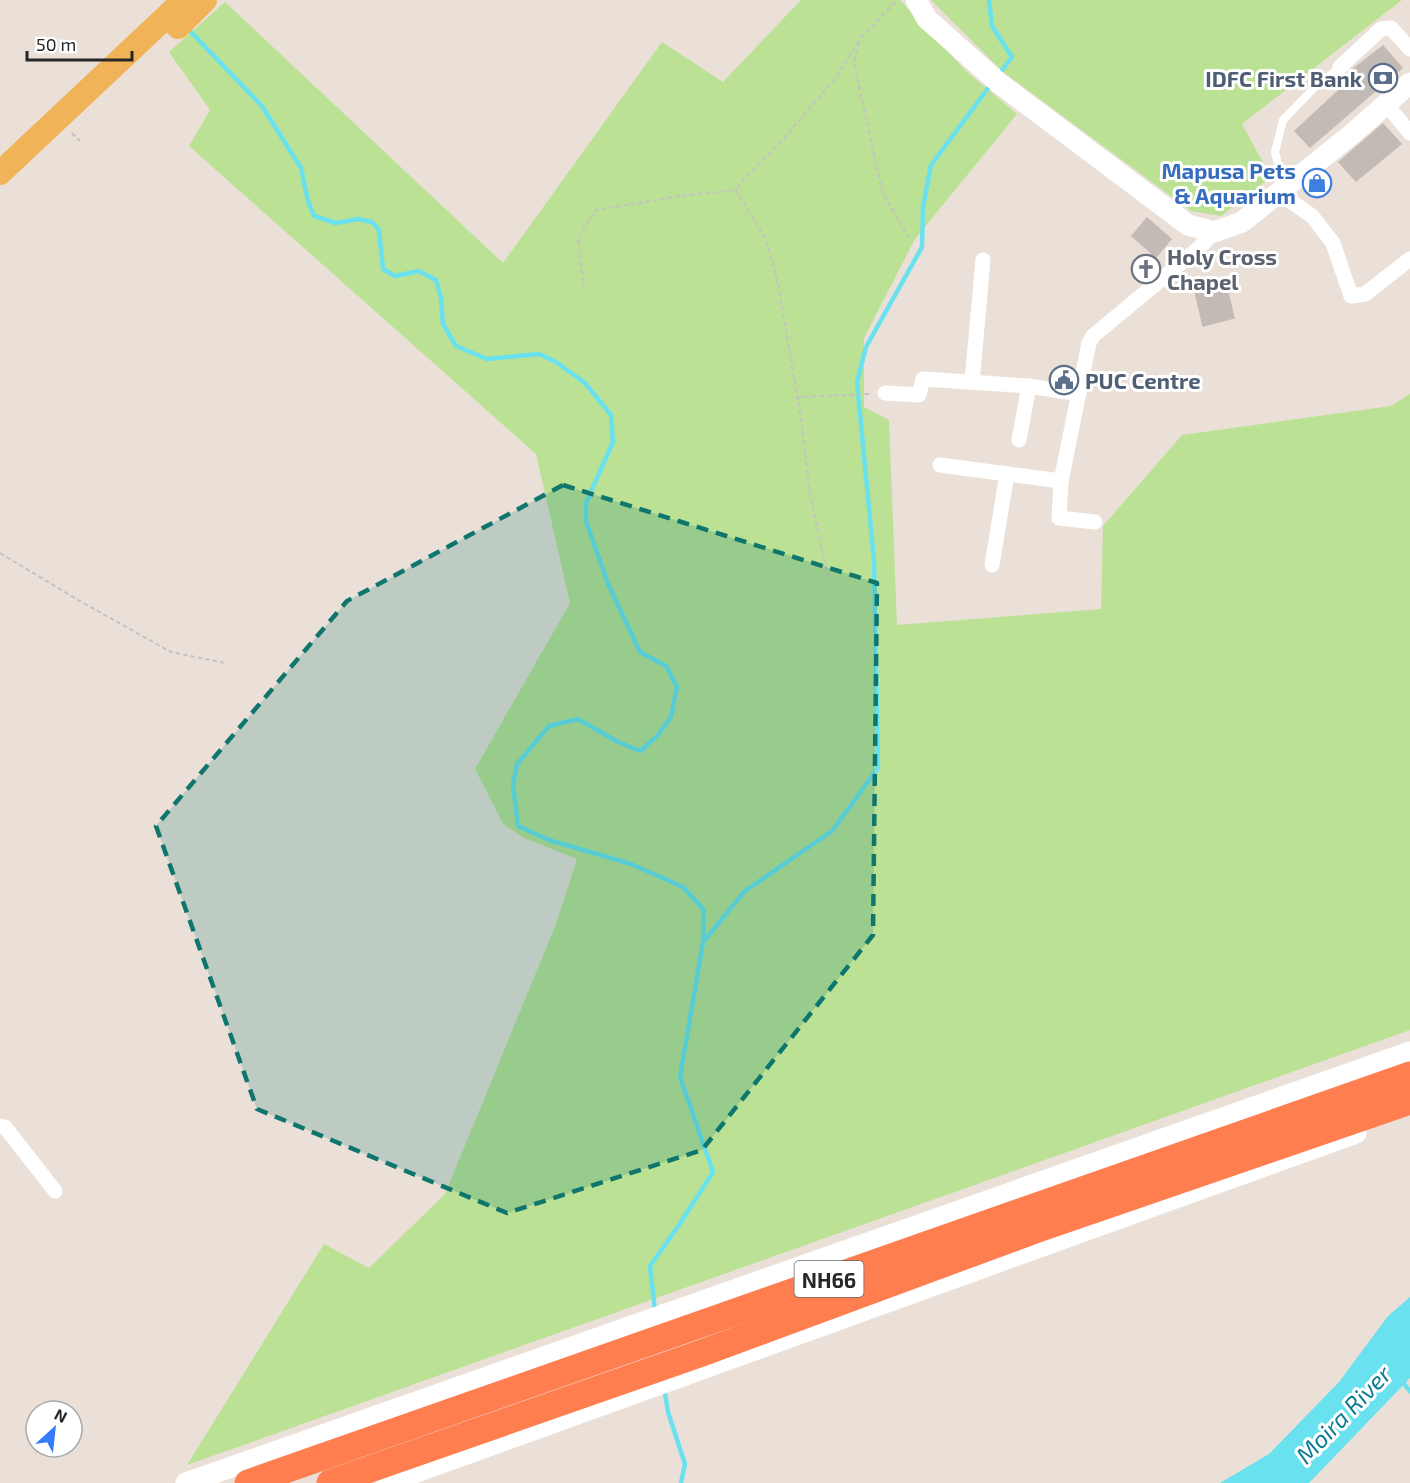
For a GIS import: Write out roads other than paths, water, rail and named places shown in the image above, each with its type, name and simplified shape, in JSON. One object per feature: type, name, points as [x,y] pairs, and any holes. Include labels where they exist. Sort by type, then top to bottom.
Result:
[{"type":"highway","name":"NH66","points":[[248,1483],[1410,1075]]},
{"type":"highway","name":"NH66","points":[[330,1483],[702,1353],[1046,1227],[1410,1101]]},
{"type":"main road","points":[[0,173],[184,0]]},
{"type":"main road","points":[[98,79],[176,28],[205,0]]},
{"type":"street","points":[[916,0],[927,19],[994,79],[1188,225],[1214,232]]},
{"type":"street","points":[[1340,67],[1381,28],[1391,28],[1410,49]]},
{"type":"street","points":[[1095,522],[1059,518],[1061,481],[1089,343],[1093,336],[1199,248],[1214,232],[1242,222],[1410,83]]},
{"type":"street","points":[[1386,104],[1410,133]]},
{"type":"street","points":[[1282,191],[1312,216],[1333,243],[1351,296],[1365,294],[1410,259]]},
{"type":"street","points":[[972,382],[983,260]]},
{"type":"street","points":[[885,393],[919,395],[923,379],[1029,386],[1079,393]]},
{"type":"street","points":[[1019,440],[1029,386]]},
{"type":"street","points":[[940,465],[1061,481]]},
{"type":"street","points":[[992,565],[1007,474]]},
{"type":"street","points":[[186,1483],[1410,1052]]},
{"type":"street","points":[[386,1483],[1410,1114]]},
{"type":"street","points":[[0,1126],[6,1127],[55,1191]]},
{"type":"lane","points":[[1282,191],[1275,152],[1283,120],[1315,87],[1340,67]]},
{"type":"water","name":"Moira River","points":[[1410,1297],[1410,1378],[1309,1483],[1220,1483],[1269,1454],[1339,1382],[1388,1316]]},
{"type":"waterway","points":[[989,0],[992,26],[1012,57],[999,74]]},
{"type":"waterway","points":[[187,28],[262,106],[301,168],[308,201],[314,216],[336,223],[358,219],[372,222],[379,230],[383,269],[395,276],[419,271],[436,280],[441,298],[443,324],[456,346],[487,359],[539,354],[556,362],[585,383],[611,415],[613,442],[586,503],[586,521],[608,584],[640,652],[666,666],[677,687],[671,717],[657,736],[640,751],[616,741],[578,719],[549,726],[517,764],[513,785],[518,826],[549,840],[631,864],[683,887],[704,910],[703,942],[680,1077],[713,1172],[650,1266],[655,1311]]},
{"type":"waterway","points":[[703,942],[745,891],[832,831],[878,768],[874,561],[857,382],[866,347],[922,247],[923,207],[931,165],[992,83]]},
{"type":"waterway","name":"Moira River","points":[[1400,1379],[1410,1391]]},
{"type":"waterway","points":[[664,1387],[668,1412],[685,1464],[681,1483]]},
{"type":"place","name":"IDFC First Bank","points":[[1383,78]]},
{"type":"place","name":"Mapusa Pets & Aquarium","points":[[1317,183]]},
{"type":"place","name":"Holy Cross Chapel","points":[[1146,269]]},
{"type":"place","name":"PUC Centre","points":[[1064,380]]}]
